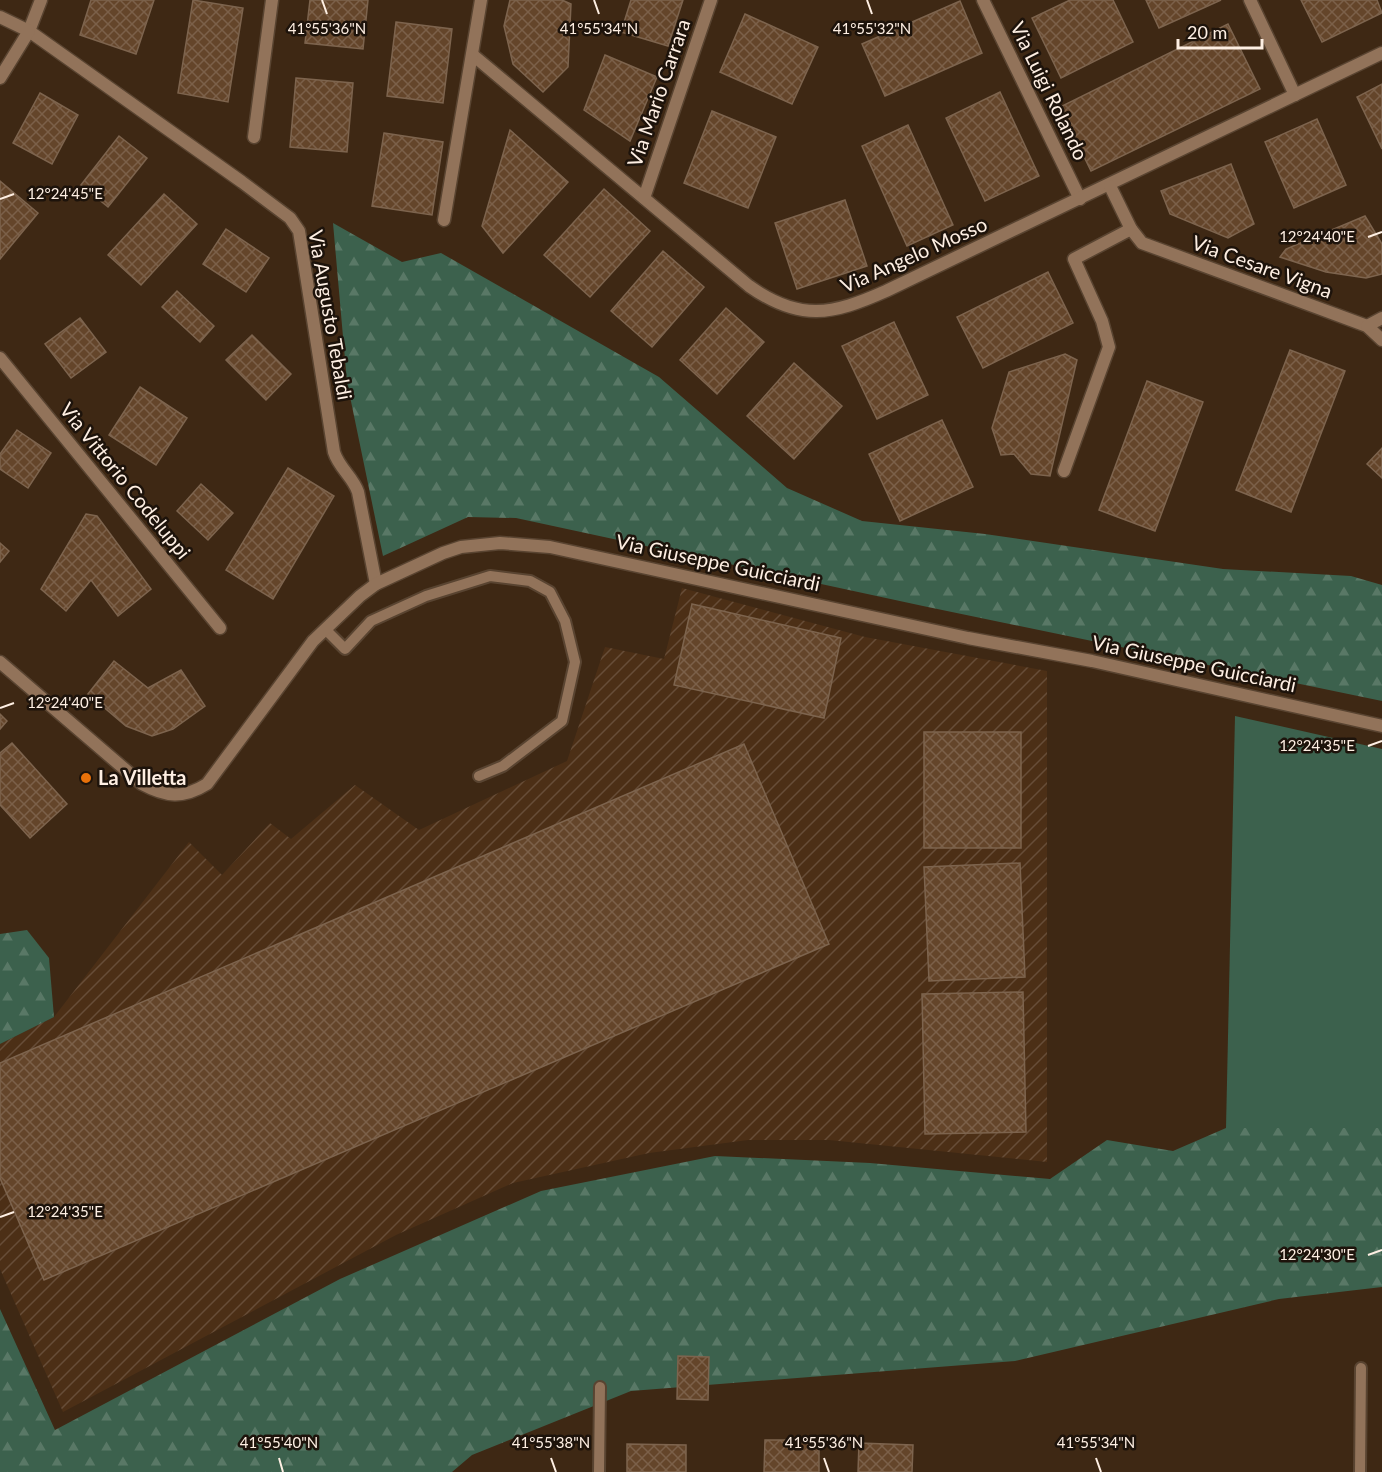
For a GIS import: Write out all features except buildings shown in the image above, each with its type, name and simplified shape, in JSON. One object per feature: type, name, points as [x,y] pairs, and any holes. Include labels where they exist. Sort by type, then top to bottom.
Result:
[{"type":"street","points":[[0,78],[29,31],[41,0]]},
{"type":"street","points":[[254,138],[272,0]]},
{"type":"street","points":[[444,220],[474,56],[481,0]]},
{"type":"street","name":"Via Mario Carrara","points":[[644,198],[711,0]]},
{"type":"street","name":"Via Luigi Rolando","points":[[983,0],[1080,199]]},
{"type":"street","points":[[1250,0],[1294,95]]},
{"type":"street","name":"Via Augusto Tebaldi","points":[[0,17],[29,31],[290,218],[298,231],[334,452],[337,462],[353,481],[358,492],[376,584]]},
{"type":"street","name":"Via Angelo Mosso","points":[[474,56],[764,296],[794,309],[809,312],[838,310],[855,305],[1110,186],[1382,53]]},
{"type":"street","points":[[1064,471],[1109,347],[1102,321],[1074,259],[1131,229],[1110,186]]},
{"type":"street","name":"Via Cesare Vigna","points":[[1131,229],[1142,243],[1367,326],[1382,340]]},
{"type":"street","points":[[1367,326],[1382,318]]},
{"type":"street","name":"Via Vittorio Codeluppi","points":[[0,358],[220,628]]},
{"type":"street","name":"Via Giuseppe Guicciardi","points":[[0,662],[142,784],[169,795],[182,795],[207,783],[325,629],[376,584],[414,565],[460,547],[500,543],[550,547],[968,638],[1092,661],[1382,726]]},
{"type":"lane","points":[[325,629],[345,649],[370,621],[426,596],[490,576],[530,581],[550,592],[566,621],[575,662],[562,721],[503,766],[479,776]]},
{"type":"lane","points":[[1360,1472],[1361,1368]]},
{"type":"lane","points":[[599,1472],[600,1387]]},
{"type":"shaded area","points":[[682,588],[865,637],[1047,671],[1047,1162],[829,1140],[748,1140],[649,1153],[513,1183],[396,1235],[63,1412],[0,1269],[0,1044],[54,1017],[189,842],[222,875],[270,823],[291,839],[355,785],[419,830],[567,761],[605,647],[664,659]]},
{"type":"green space","points":[[333,223],[402,262],[441,253],[659,377],[787,488],[862,521],[985,534],[1223,569],[1351,576],[1382,585],[1382,701],[923,606],[516,518],[468,517],[383,556],[347,382]]},
{"type":"green space","points":[[1235,716],[1382,749],[1382,1128],[1226,1128]]},
{"type":"green space","points":[[27,930],[49,958],[54,1017],[0,1044],[0,934]]},
{"type":"green space","points":[[1226,1128],[1382,1128],[1382,1287],[1279,1299],[1015,1361],[631,1391],[472,1455],[452,1472],[0,1472],[0,1309],[55,1430],[340,1279],[541,1191],[715,1156],[870,1163],[1050,1179],[1107,1140],[1173,1151]]},
{"type":"place","name":"La Villetta","points":[[86,778]]}]
